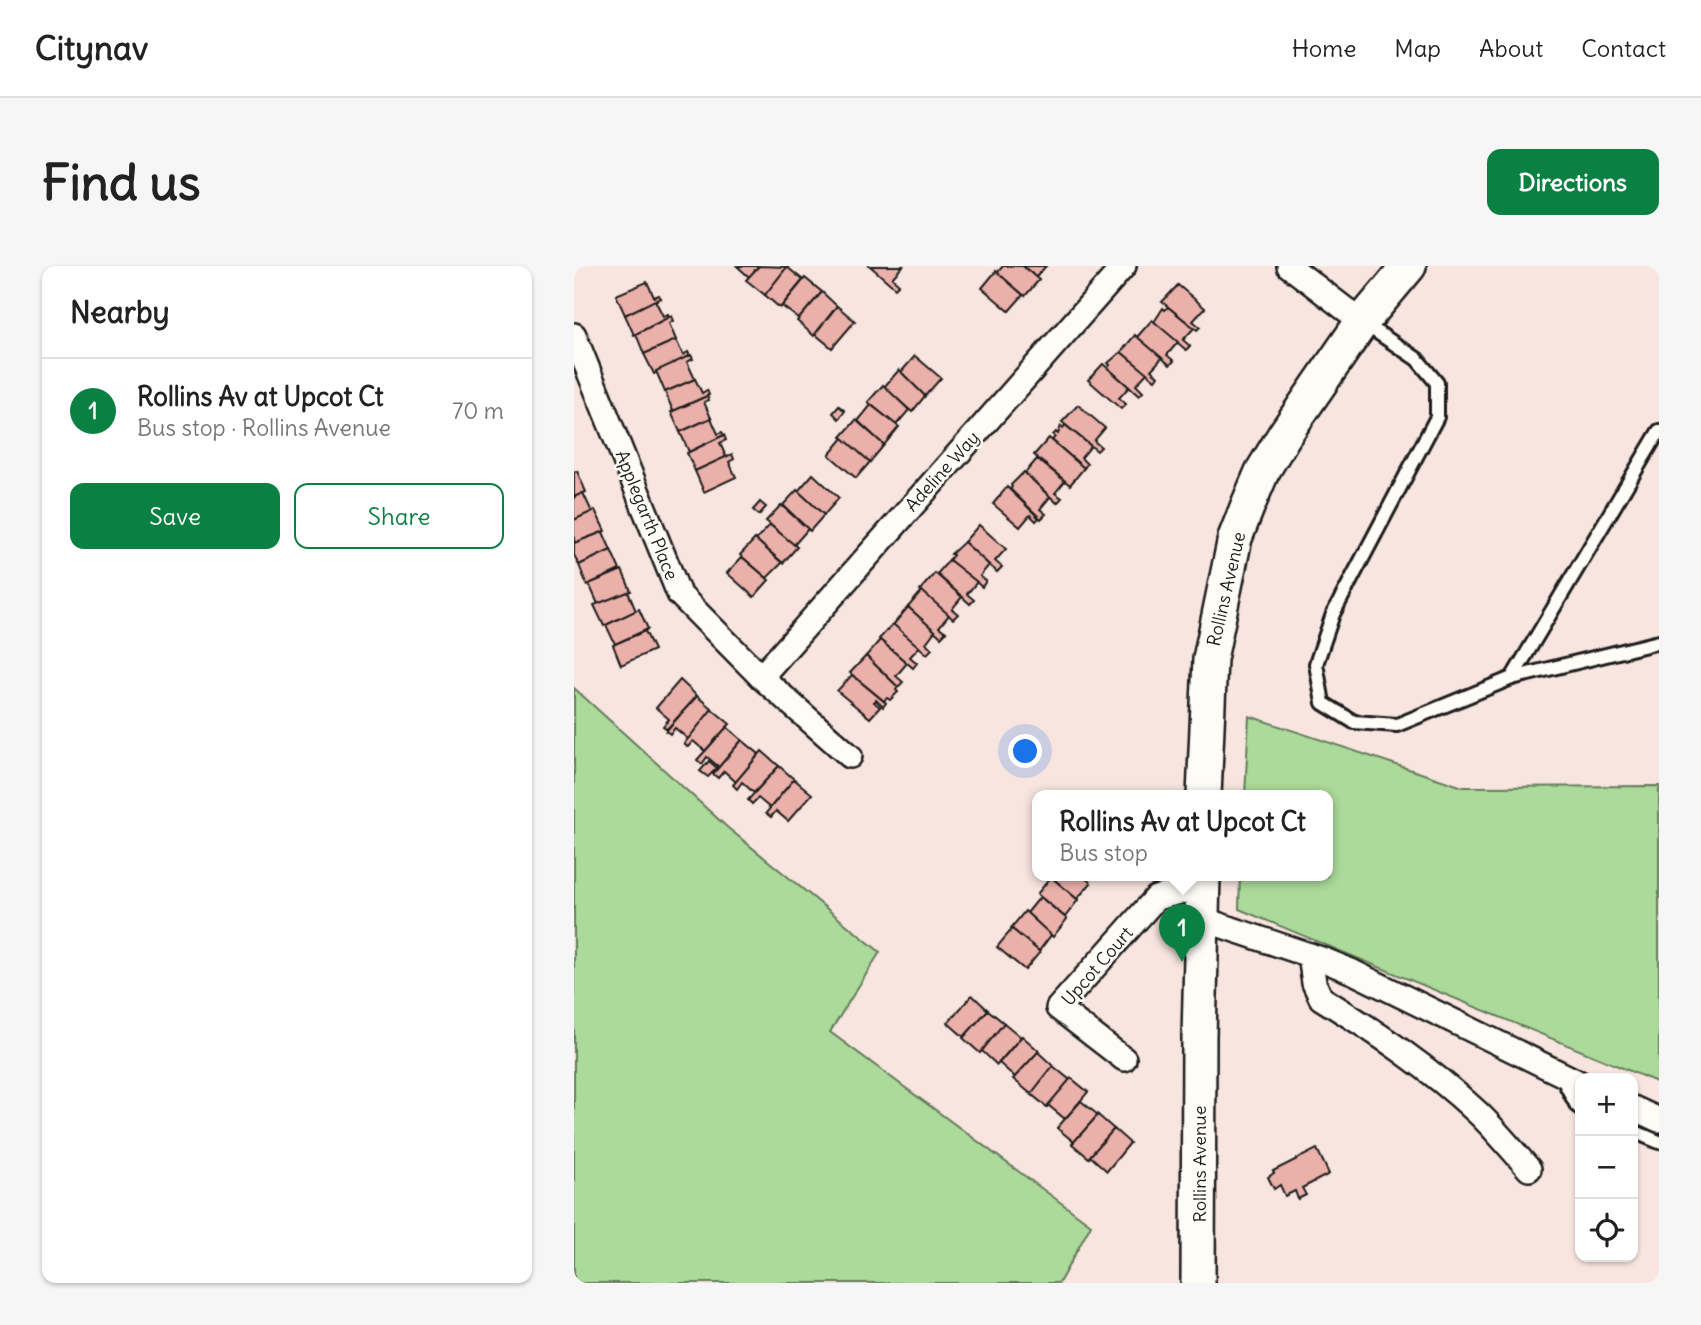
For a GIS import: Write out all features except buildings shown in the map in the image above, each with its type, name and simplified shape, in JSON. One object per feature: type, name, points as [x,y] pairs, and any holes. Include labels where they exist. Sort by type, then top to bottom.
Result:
[{"type":"street","name":"Adeline Way","points":[[761,677],[1124,266]]},
{"type":"street","points":[[1289,266],[1362,322]]},
{"type":"street","name":"Rollins Avenue","points":[[1204,790],[1210,659],[1235,538],[1262,472],[1285,434],[1362,322],[1409,266]]},
{"type":"street","name":"Applegarth Place","points":[[574,335],[679,594],[761,677],[850,756]]},
{"type":"street","name":"Rollins Avenue","points":[[1198,1283],[1203,881]]},
{"type":"street","name":"Upcot Court","points":[[1124,1059],[1058,1008],[1156,898],[1203,881]]},
{"type":"street","points":[[1202,919],[1353,972],[1570,1078]]},
{"type":"street","points":[[1310,955],[1314,984],[1321,998],[1404,1052],[1446,1085],[1480,1114],[1529,1169]]},
{"type":"street","points":[[1638,1110],[1659,1120]]},
{"type":"lane","points":[[1362,322],[1417,359],[1437,383],[1437,417],[1333,614],[1316,664],[1323,703],[1354,722],[1397,725],[1511,678],[1659,642]]},
{"type":"lane","points":[[1511,678],[1659,431]]},
{"type":"lane","points":[[1570,1078],[1575,1099]]},
{"type":"lane","points":[[1638,1133],[1659,1142]]},
{"type":"green space","points":[[574,688],[728,828],[880,952],[830,1032],[1091,1225],[1059,1283],[574,1283]]},
{"type":"green space","points":[[1249,716],[1463,787],[1659,786],[1659,1083],[1239,909],[1240,881],[1333,881],[1333,790],[1245,790]]},
{"type":"place","name":"Rollins Av at Upcot Ct","points":[[1182,962]]}]
